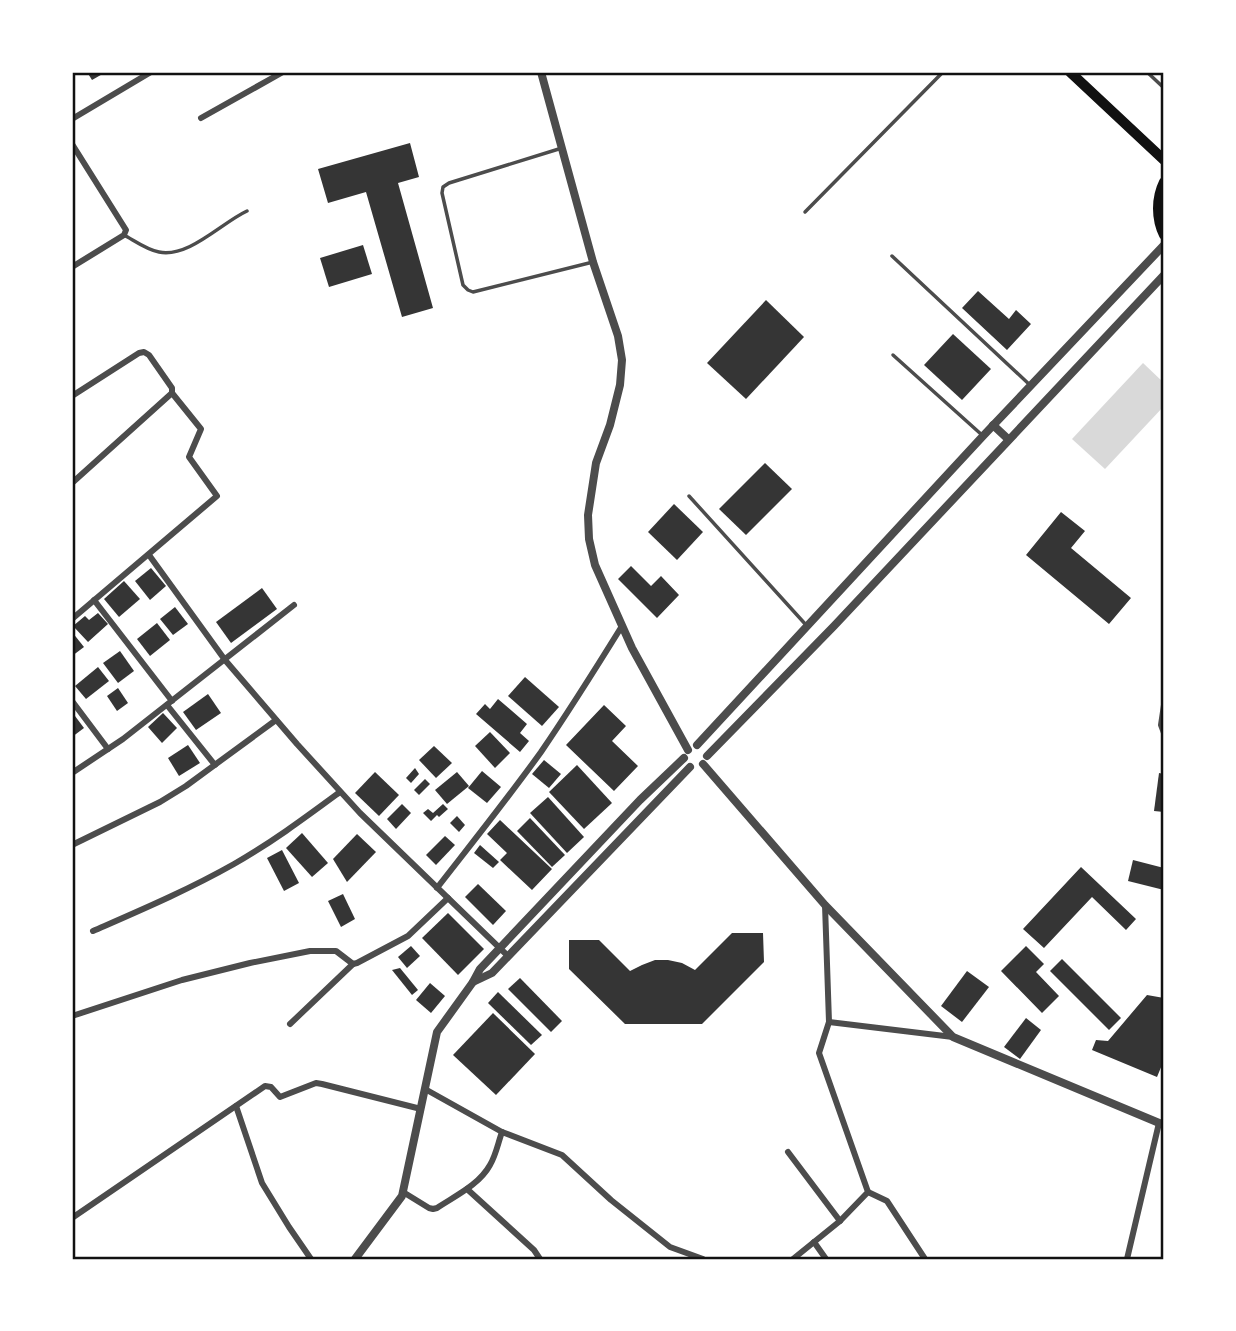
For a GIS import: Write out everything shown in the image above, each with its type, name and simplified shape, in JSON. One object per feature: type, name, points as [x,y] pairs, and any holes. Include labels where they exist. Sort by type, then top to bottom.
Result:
[{"type":"highway","points":[[1070,72],[1162,153]]},
{"type":"highway","points":[[1164,182],[1158,202],[1164,235]]},
{"type":"street","points":[[72,119],[151,72]]},
{"type":"street","points":[[201,118],[283,72]]},
{"type":"street","points":[[541,72],[593,262],[618,336],[622,360],[620,385],[610,425],[596,463],[588,515],[589,539],[595,565],[622,626],[690,767]]},
{"type":"street","points":[[72,144],[126,230],[124,234],[72,267]]},
{"type":"street","points":[[355,1259],[403,1192],[437,1032],[480,969],[640,800],[697,744],[1164,245]]},
{"type":"street","points":[[473,982],[488,975],[508,956],[690,767],[697,767],[705,760],[1164,275]]},
{"type":"street","points":[[72,396],[139,353],[149,355],[172,388],[172,393],[201,429],[189,457],[217,496],[72,620]]},
{"type":"street","points":[[72,483],[172,393]]},
{"type":"street","points":[[993,425],[1008,439]]},
{"type":"street","points":[[149,555],[225,660],[340,792],[508,956]]},
{"type":"street","points":[[94,600],[215,765]]},
{"type":"street","points":[[72,773],[170,703],[294,606]]},
{"type":"street","points":[[437,888],[540,753],[622,626]]},
{"type":"street","points":[[72,701],[108,749]]},
{"type":"street","points":[[1164,705],[1161,724],[1164,733]]},
{"type":"street","points":[[72,845],[160,802],[276,720]]},
{"type":"street","points":[[697,744],[705,751],[705,760],[825,905],[953,1037]]},
{"type":"street","points":[[93,931],[178,894],[235,863],[284,833],[340,792]]},
{"type":"street","points":[[290,1024],[353,964],[408,936],[448,898]]},
{"type":"street","points":[[825,905],[829,1022],[819,1052],[868,1192],[887,1201],[925,1259]]},
{"type":"street","points":[[72,1016],[182,980],[310,951],[336,951],[353,964]]},
{"type":"street","points":[[829,1022],[953,1037],[1162,1124],[1127,1259]]},
{"type":"street","points":[[72,1218],[265,1086],[271,1087],[280,1097],[316,1083],[421,1109]]},
{"type":"street","points":[[425,1089],[502,1132],[562,1155],[611,1200],[670,1247],[703,1259]]},
{"type":"street","points":[[236,1107],[262,1183],[311,1259]]},
{"type":"street","points":[[403,1192],[433,1209],[467,1189],[489,1167],[502,1132]]},
{"type":"street","points":[[788,1152],[840,1221]]},
{"type":"street","points":[[467,1189],[534,1250],[540,1259]]},
{"type":"street","points":[[793,1259],[840,1221],[868,1192]]},
{"type":"street","points":[[814,1242],[826,1259]]},
{"type":"lane","points":[[804,212],[943,72]]},
{"type":"lane","points":[[1147,72],[1164,88]]},
{"type":"lane","points":[[562,148],[443,187],[442,193],[463,285],[473,292],[593,262]]},
{"type":"lane","points":[[124,234],[151,250],[170,253],[198,242],[247,211]]},
{"type":"lane","points":[[892,256],[1031,386]]},
{"type":"lane","points":[[892,355],[983,436]]},
{"type":"lane","points":[[689,496],[807,626]]},
{"type":"shaded area","points":[[1143,363],[1164,383],[1164,406],[1105,469],[1072,439]]},
{"type":"building","points":[[87,72],[106,72],[92,80]]},
{"type":"building","points":[[410,143],[419,177],[398,183],[433,308],[402,317],[366,192],[328,203],[318,169]]},
{"type":"building","points":[[363,245],[372,274],[329,287],[320,258]]},
{"type":"building","points":[[978,291],[1009,319],[1016,310],[1031,324],[1007,350],[962,308]]},
{"type":"building","points":[[766,300],[804,337],[746,399],[707,363]]},
{"type":"building","points":[[953,334],[991,369],[962,400],[924,365]]},
{"type":"building","points":[[765,463],[792,489],[746,535],[719,509]]},
{"type":"building","points":[[674,504],[703,532],[677,560],[648,532]]},
{"type":"building","points":[[1061,512],[1085,531],[1071,548],[1131,598],[1109,624],[1026,555]]},
{"type":"building","points":[[631,566],[651,586],[661,576],[679,595],[657,618],[618,579]]},
{"type":"building","points":[[151,568],[166,586],[150,600],[135,581]]},
{"type":"building","points":[[124,581],[140,599],[119,617],[104,599]]},
{"type":"building","points":[[262,588],[277,609],[231,643],[216,622]]},
{"type":"building","points":[[175,607],[188,624],[173,635],[160,619]]},
{"type":"building","points":[[98,613],[108,624],[88,642],[73,626],[85,616],[89,620]]},
{"type":"building","points":[[157,623],[170,640],[150,656],[137,639]]},
{"type":"building","points":[[72,632],[84,647],[72,656]]},
{"type":"building","points":[[120,651],[134,671],[118,683],[103,663]]},
{"type":"building","points":[[98,667],[109,681],[86,699],[75,686]]},
{"type":"building","points":[[525,677],[559,707],[542,726],[508,696]]},
{"type":"building","points":[[118,688],[128,703],[117,711],[107,696]]},
{"type":"building","points":[[208,694],[221,713],[196,730],[183,712]]},
{"type":"building","points":[[498,699],[527,724],[520,733],[529,741],[520,752],[476,714],[485,704],[490,709]]},
{"type":"building","points":[[604,705],[626,726],[612,741],[638,766],[614,791],[566,745]]},
{"type":"building","points":[[72,712],[84,728],[72,737]]},
{"type":"building","points":[[163,713],[177,728],[162,743],[148,727]]},
{"type":"building","points":[[490,732],[510,753],[495,768],[475,746]]},
{"type":"building","points":[[188,745],[200,763],[179,776],[168,758]]},
{"type":"building","points":[[434,746],[452,763],[436,778],[419,760]]},
{"type":"building","points":[[544,760],[561,774],[549,788],[532,774]]},
{"type":"building","points":[[577,765],[612,803],[584,829],[549,792]]},
{"type":"building","points":[[415,768],[419,774],[411,783],[406,778]]},
{"type":"building","points":[[482,771],[501,787],[487,803],[468,788]]},
{"type":"building","points":[[375,772],[399,795],[379,816],[355,793]]},
{"type":"building","points":[[457,772],[469,786],[447,804],[435,790]]},
{"type":"building","points":[[1159,773],[1164,774],[1164,812],[1154,811]]},
{"type":"building","points":[[425,779],[430,784],[419,795],[414,790]]},
{"type":"building","points":[[548,797],[584,837],[567,853],[530,813]]},
{"type":"building","points":[[402,804],[411,813],[396,829],[387,819]]},
{"type":"building","points":[[443,804],[448,809],[431,821],[423,813],[428,809],[433,813]]},
{"type":"building","points":[[457,816],[465,825],[459,832],[450,823]]},
{"type":"building","points":[[530,818],[565,855],[552,867],[517,831]]},
{"type":"building","points":[[500,820],[552,869],[532,890],[500,860],[507,853],[487,834]]},
{"type":"building","points":[[302,833],[328,863],[312,877],[286,848]]},
{"type":"building","points":[[357,834],[376,852],[347,882],[333,859]]},
{"type":"building","points":[[445,836],[455,845],[436,865],[426,855]]},
{"type":"building","points":[[480,845],[499,862],[493,868],[474,853]]},
{"type":"building","points":[[282,850],[299,883],[284,891],[267,858]]},
{"type":"building","points":[[1133,860],[1164,868],[1164,890],[1128,881]]},
{"type":"building","points":[[1081,867],[1136,919],[1126,930],[1092,897],[1044,948],[1023,929]]},
{"type":"building","points":[[478,884],[506,911],[493,925],[465,897]]},
{"type":"building","points":[[343,894],[355,919],[341,927],[328,901]]},
{"type":"building","points":[[448,913],[484,949],[458,975],[422,938]]},
{"type":"building","points":[[732,933],[763,933],[764,962],[702,1024],[625,1024],[569,969],[569,940],[599,940],[630,971],[655,960],[682,963],[695,970]]},
{"type":"building","points":[[411,946],[420,956],[407,968],[398,957]]},
{"type":"building","points":[[1026,946],[1044,964],[1036,972],[1059,996],[1042,1013],[1001,971]]},
{"type":"building","points":[[1062,959],[1121,1018],[1109,1030],[1050,971]]},
{"type":"building","points":[[400,968],[418,990],[412,995],[392,970]]},
{"type":"building","points":[[967,971],[989,987],[962,1022],[941,1006]]},
{"type":"building","points":[[520,978],[562,1021],[551,1032],[508,989]]},
{"type":"building","points":[[430,983],[445,996],[431,1013],[416,1000]]},
{"type":"building","points":[[498,992],[542,1035],[531,1045],[488,1003]]},
{"type":"building","points":[[1147,995],[1164,998],[1164,1060],[1157,1077],[1092,1050],[1096,1040],[1108,1041]]},
{"type":"building","points":[[493,1013],[535,1054],[496,1095],[453,1055]]},
{"type":"building","points":[[1026,1018],[1041,1030],[1020,1059],[1004,1047]]}]
